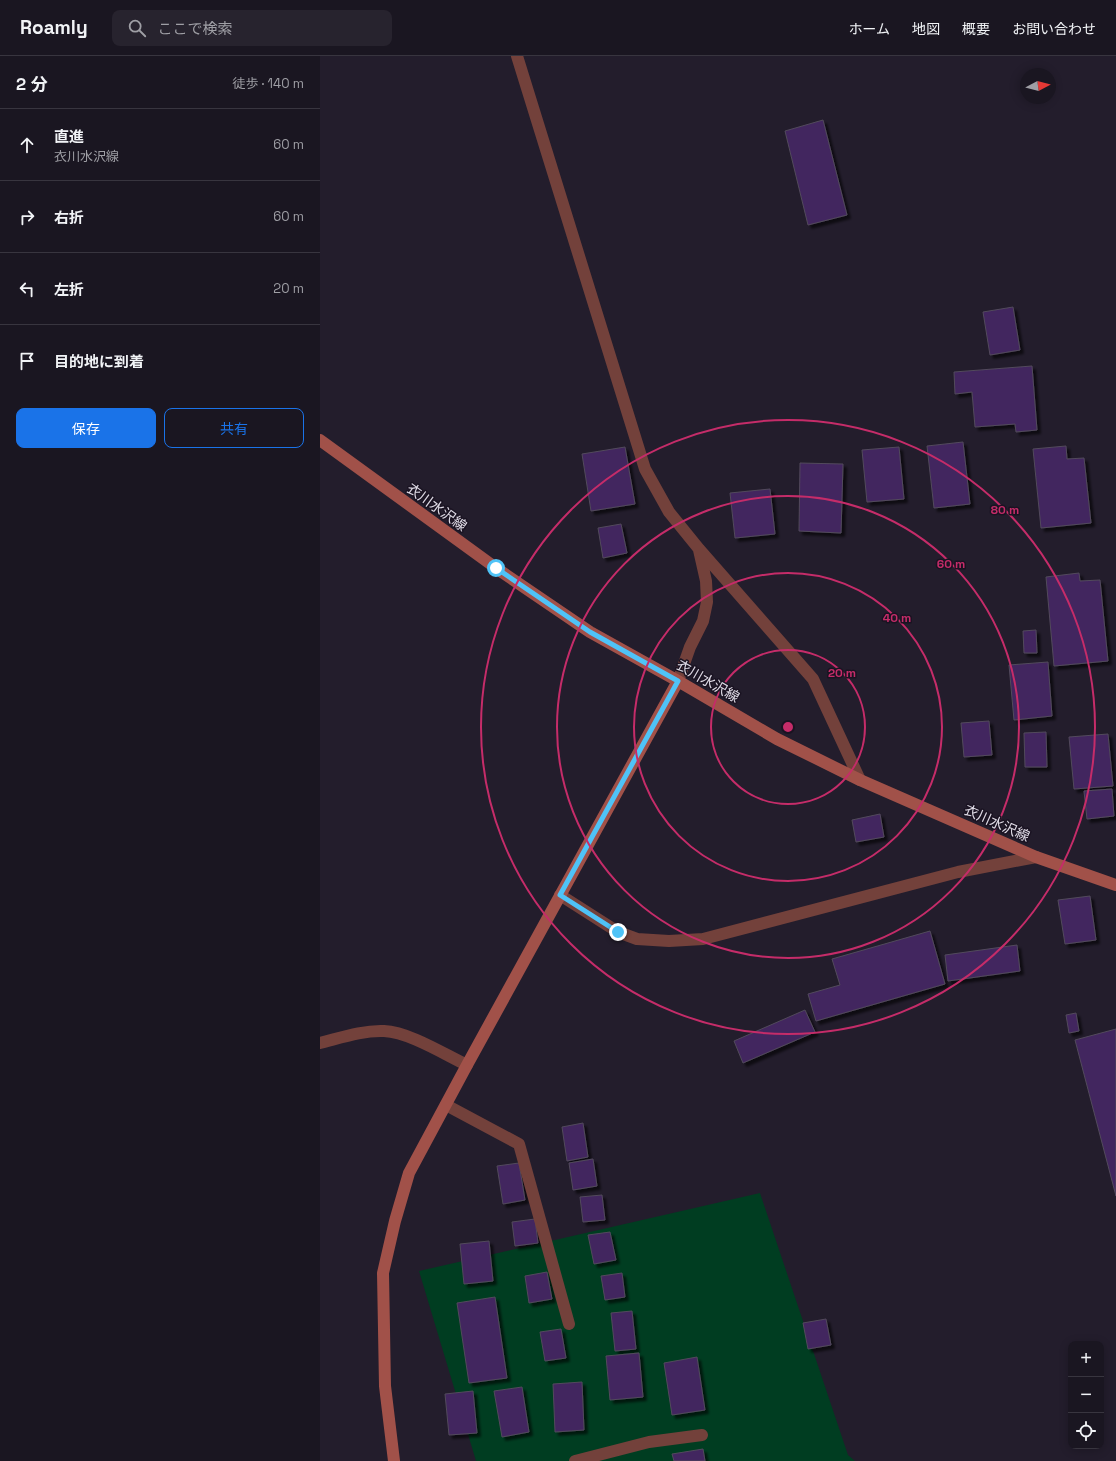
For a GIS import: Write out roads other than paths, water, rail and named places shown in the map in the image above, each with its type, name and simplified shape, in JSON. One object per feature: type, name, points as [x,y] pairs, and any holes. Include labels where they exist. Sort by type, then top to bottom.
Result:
[{"type":"main road","name":"衣川水沢線","points":[[320,440],[496,568],[590,632],[777,739],[860,780],[1036,857],[1116,885]]},
{"type":"main road","points":[[394,1461],[385,1386],[383,1273],[395,1221],[409,1173],[678,681]]},
{"type":"street","points":[[517,56],[645,469],[669,512],[699,550],[813,679],[860,780]]},
{"type":"street","points":[[678,681],[690,647],[703,621],[707,602],[706,581],[699,550]]},
{"type":"street","points":[[560,895],[618,932],[637,939],[685,941],[703,939],[958,872],[1036,857]]},
{"type":"street","points":[[320,1043],[367,1032],[385,1031],[408,1037],[467,1065]]},
{"type":"street","points":[[446,1105],[519,1144],[569,1324]]},
{"type":"street","points":[[575,1461],[649,1442],[702,1435]]}]
